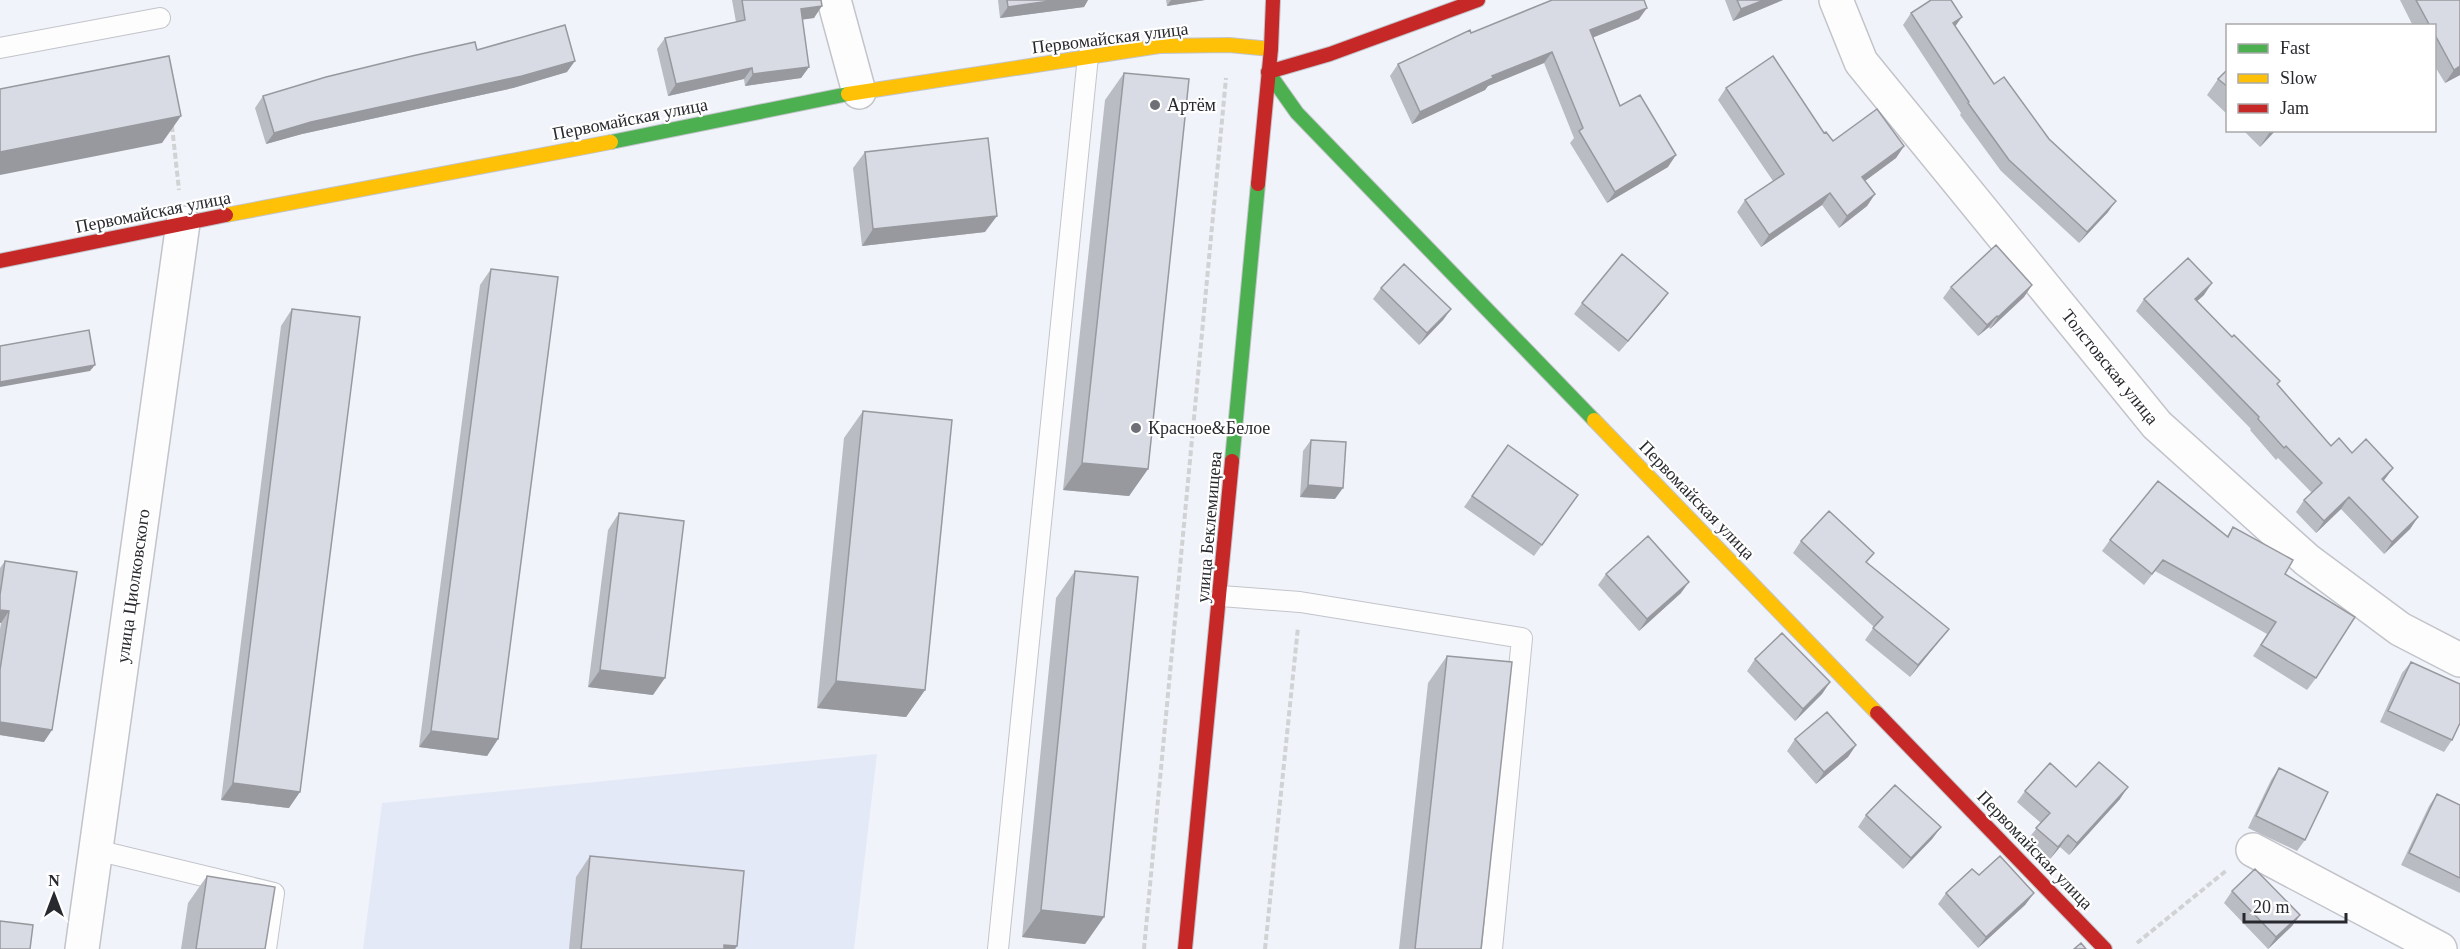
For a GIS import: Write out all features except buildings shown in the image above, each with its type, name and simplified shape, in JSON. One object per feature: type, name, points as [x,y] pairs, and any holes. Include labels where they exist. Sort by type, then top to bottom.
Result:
[{"type":"street","points":[[834,0],[860,92]]},
{"type":"street","name":"улица Беклемищева","points":[[1185,949],[1221,596],[1271,49],[1273,0]]},
{"type":"street","points":[[1268,72],[1330,54],[1478,0]]},
{"type":"street","name":"Толстовская улица","points":[[1836,0],[1861,62],[2157,425],[2307,560],[2400,629],[2460,660]]},
{"type":"street","name":"Первомайская улица","points":[[0,261],[183,223],[490,166],[860,92],[1159,46],[1229,45],[1271,49]]},
{"type":"street","name":"Первомайская улица","points":[[1268,72],[1297,113],[2105,949]]},
{"type":"street","name":"улица Циолковского","points":[[82,949],[183,223]]},
{"type":"street","points":[[2253,850],[2440,949]]},
{"type":"lane","points":[[0,48],[160,18]]},
{"type":"lane","points":[[998,949],[1088,56]]},
{"type":"lane","points":[[1221,596],[1300,602],[1522,638],[1492,949]]},
{"type":"lane","points":[[96,850],[274,893],[266,949]]},
{"type":"path","points":[[1144,949],[1229,45]]},
{"type":"path","points":[[171,121],[183,223]]},
{"type":"path","points":[[1265,949],[1300,602]]},
{"type":"path","points":[[2130,949],[2253,850]]},
{"type":"shaded area","points":[[877,754],[854,949],[363,949],[382,803]]},
{"type":"traffic: fast","points":[[1268,72],[1297,113],[1594,420]]},
{"type":"traffic: fast","points":[[611,142],[848,94]]},
{"type":"traffic: fast","points":[[1232,461],[1258,184]]},
{"type":"traffic: slow","points":[[848,94],[1159,46],[1229,45],[1271,49]]},
{"type":"traffic: slow","points":[[226,215],[611,142]]},
{"type":"traffic: slow","points":[[1594,420],[1877,713]]},
{"type":"traffic: jam","points":[[1258,184],[1271,49],[1273,0]]},
{"type":"traffic: jam","points":[[1268,72],[1330,54],[1478,0]]},
{"type":"traffic: jam","points":[[0,261],[226,215]]},
{"type":"traffic: jam","points":[[1185,949],[1232,461]]},
{"type":"traffic: jam","points":[[1877,713],[2105,949]]},
{"type":"place","name":"Артём","points":[[1155,105]]},
{"type":"place","name":"Красное&Белое","points":[[1136,428]]}]
